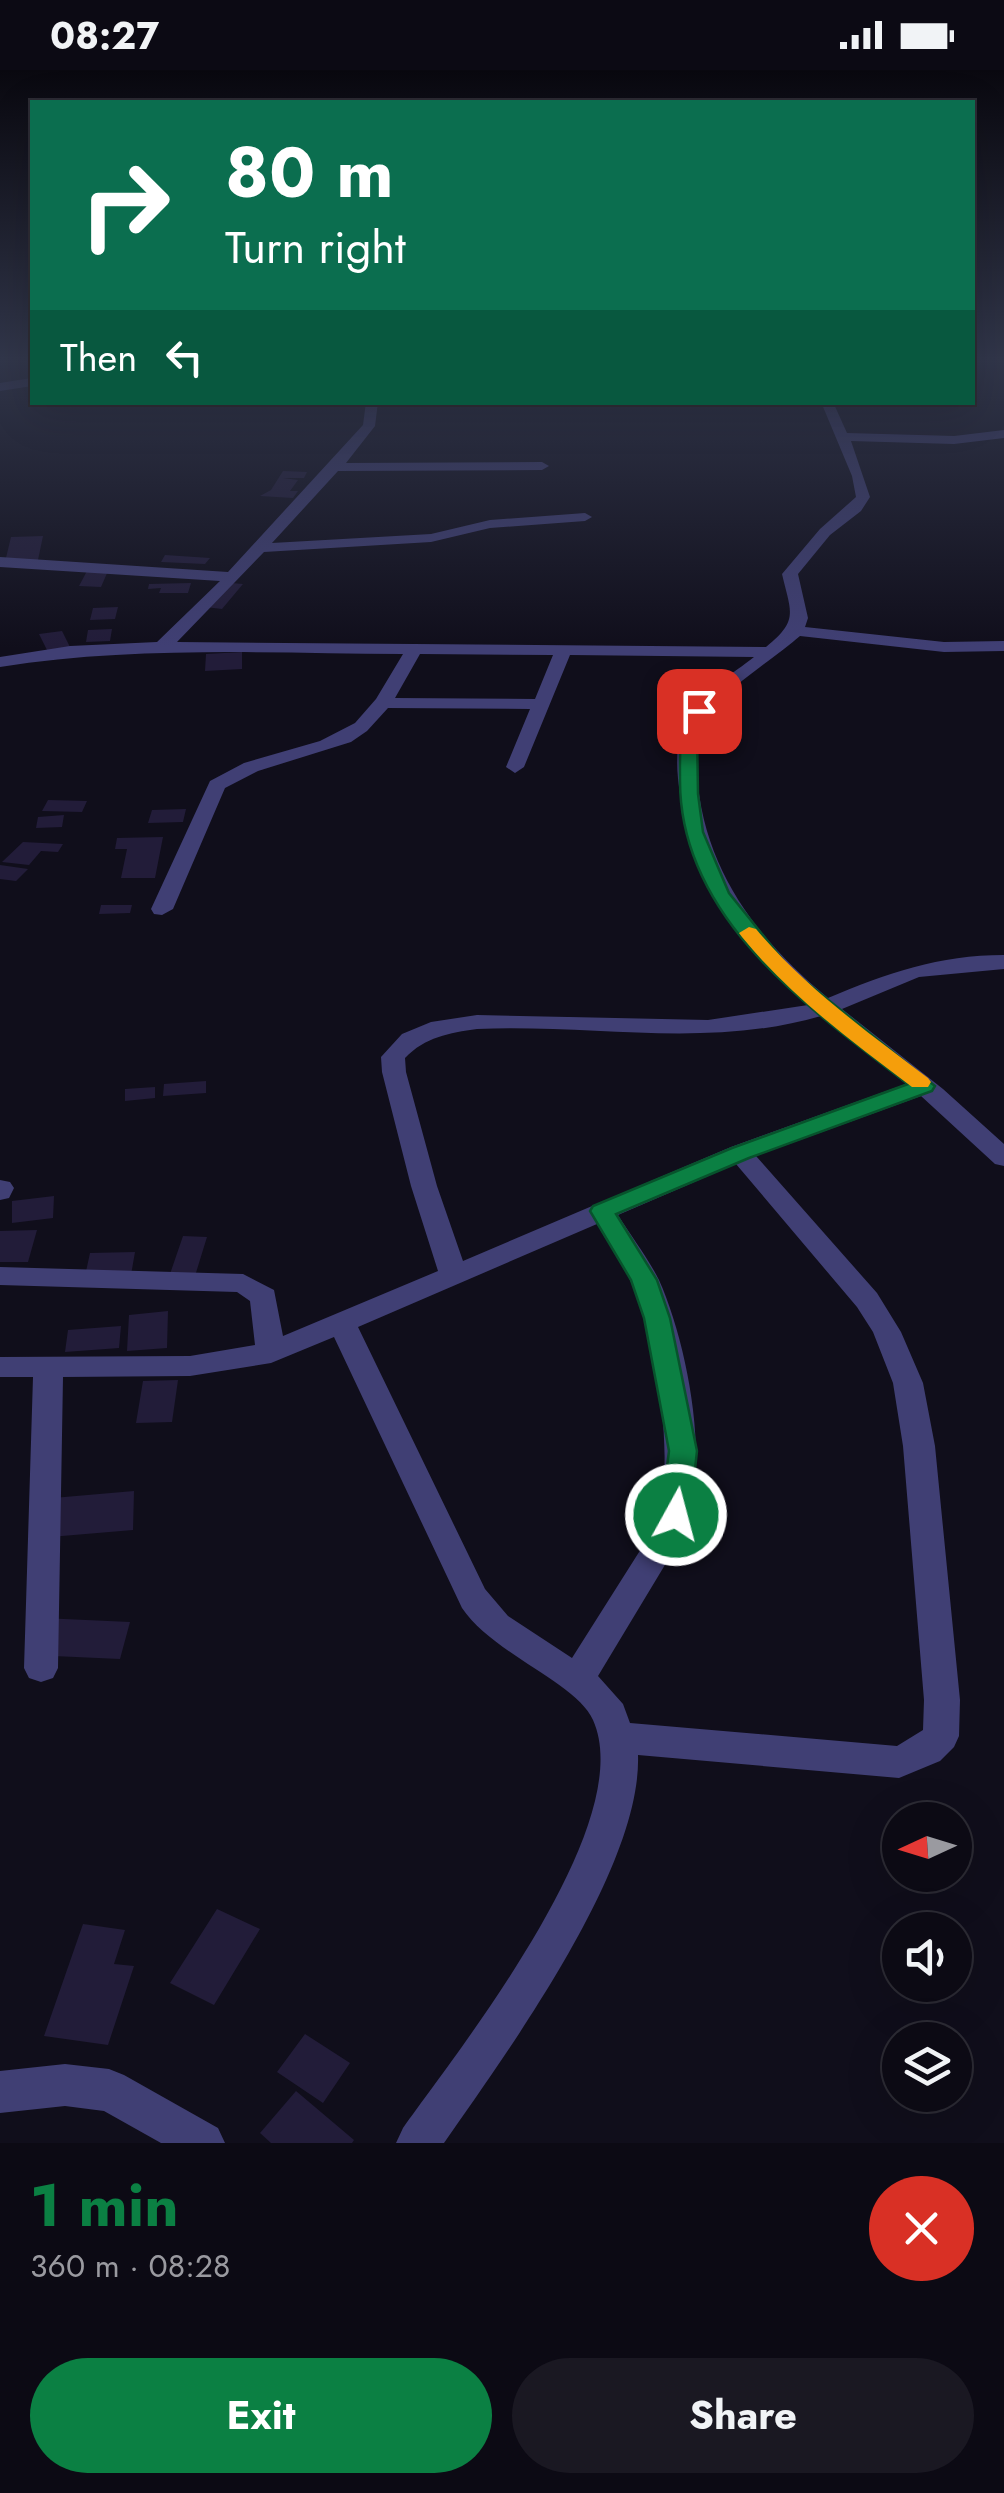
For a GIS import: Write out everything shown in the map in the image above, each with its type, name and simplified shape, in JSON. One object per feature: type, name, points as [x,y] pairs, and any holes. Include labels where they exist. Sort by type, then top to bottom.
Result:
[{"type":"street","points":[[162,647],[344,455]]},
{"type":"street","points":[[848,455],[863,497],[856,508],[825,532],[790,574],[800,618],[796,631],[699,711],[689,730],[686,757],[694,832],[712,878],[738,919],[783,974],[924,1086],[1004,1158]]},
{"type":"street","points":[[334,467],[542,466]]},
{"type":"street","points":[[260,548],[431,538],[490,524],[585,517]]},
{"type":"street","points":[[0,562],[232,577]]},
{"type":"street","points":[[796,631],[944,647],[1004,646]]},
{"type":"street","points":[[0,662],[70,651],[162,647],[774,652]]},
{"type":"street","points":[[162,909],[217,785],[231,774],[346,736],[363,726],[414,649]]},
{"type":"street","points":[[515,766],[564,650]]},
{"type":"street","points":[[381,704],[540,704]]},
{"type":"street","points":[[454,1276],[424,1186],[394,1072],[393,1057],[408,1037],[428,1028],[484,1021],[735,1026],[822,1008],[915,971],[951,964],[1004,962]]},
{"type":"street","points":[[0,1366],[190,1366],[271,1353],[740,1153],[924,1086]]},
{"type":"street","points":[[621,1738],[899,1762],[927,1750],[941,1736],[942,1700],[919,1446],[908,1383],[867,1300],[740,1153]]},
{"type":"street","points":[[576,1682],[667,1535],[676,1515],[683,1451],[657,1318],[644,1280],[602,1211]]},
{"type":"street","points":[[0,1276],[243,1283],[264,1297],[271,1353]]},
{"type":"street","points":[[343,1325],[466,1587],[502,1634],[594,1693],[621,1738],[620,1770],[612,1806],[588,1872],[550,1951],[418,2143]]},
{"type":"street","points":[[41,1668],[48,1366]]},
{"type":"street","points":[[0,2092],[64,2086],[110,2090],[204,2143]]},
{"type":"building","points":[[283,471],[307,472],[304,478],[283,478],[298,480],[290,491],[298,491],[293,498],[260,496],[271,490]]},
{"type":"building","points":[[43,536],[38,560],[5,562],[11,537]]},
{"type":"building","points":[[165,555],[210,558],[205,564],[161,562]]},
{"type":"building","points":[[87,571],[108,571],[101,587],[79,586]]},
{"type":"building","points":[[219,582],[243,584],[222,609],[197,606]]},
{"type":"building","points":[[191,583],[188,593],[148,589],[149,584]]},
{"type":"building","points":[[118,607],[115,619],[90,620],[93,608]]},
{"type":"building","points":[[112,629],[110,641],[86,642],[88,630]]},
{"type":"building","points":[[62,631],[70,647],[47,650],[39,634]]},
{"type":"building","points":[[242,652],[242,669],[205,671],[206,654]]},
{"type":"building","points":[[48,800],[87,801],[82,812],[42,811]]},
{"type":"building","points":[[186,809],[183,822],[148,823],[152,810]]},
{"type":"building","points":[[64,815],[62,827],[36,828],[38,817]]},
{"type":"building","points":[[163,837],[155,878],[121,878],[127,849],[115,849],[117,838]]},
{"type":"building","points":[[23,842],[63,844],[58,852],[41,851],[29,865],[2,862]]},
{"type":"building","points":[[0,865],[28,869],[16,881],[0,879]]},
{"type":"building","points":[[101,905],[132,905],[130,913],[99,914]]},
{"type":"building","points":[[206,1081],[206,1093],[163,1096],[164,1084]]},
{"type":"building","points":[[155,1087],[155,1098],[125,1101],[125,1089]]},
{"type":"building","points":[[54,1196],[53,1218],[12,1223],[12,1201]]},
{"type":"building","points":[[37,1230],[28,1262],[0,1262],[0,1231]]},
{"type":"building","points":[[183,1236],[207,1237],[195,1276],[170,1274]]},
{"type":"building","points":[[135,1252],[131,1275],[85,1276],[90,1253]]},
{"type":"building","points":[[168,1311],[167,1348],[127,1351],[129,1315]]},
{"type":"building","points":[[121,1326],[119,1348],[65,1352],[68,1330]]},
{"type":"building","points":[[178,1380],[172,1422],[136,1423],[143,1381]]},
{"type":"building","points":[[134,1491],[133,1530],[50,1537],[53,1498]]},
{"type":"building","points":[[42,1618],[130,1622],[120,1659],[31,1655]]},
{"type":"building","points":[[217,1909],[260,1929],[214,2005],[170,1983]]},
{"type":"building","points":[[83,1924],[125,1930],[114,1964],[134,1966],[108,2045],[44,2036]]},
{"type":"building","points":[[305,2034],[350,2063],[323,2103],[277,2072]]},
{"type":"building","points":[[296,2091],[354,2140],[352,2143],[271,2143],[260,2133]]},
{"type":"slow traffic","points":[[749,933],[783,974],[822,1008],[920,1082]]},
{"type":"route","points":[[676,1515],[683,1451],[657,1318],[644,1280],[602,1211],[740,1153],[924,1086],[783,974],[720,894],[694,832],[689,794],[689,730],[699,711]]}]
